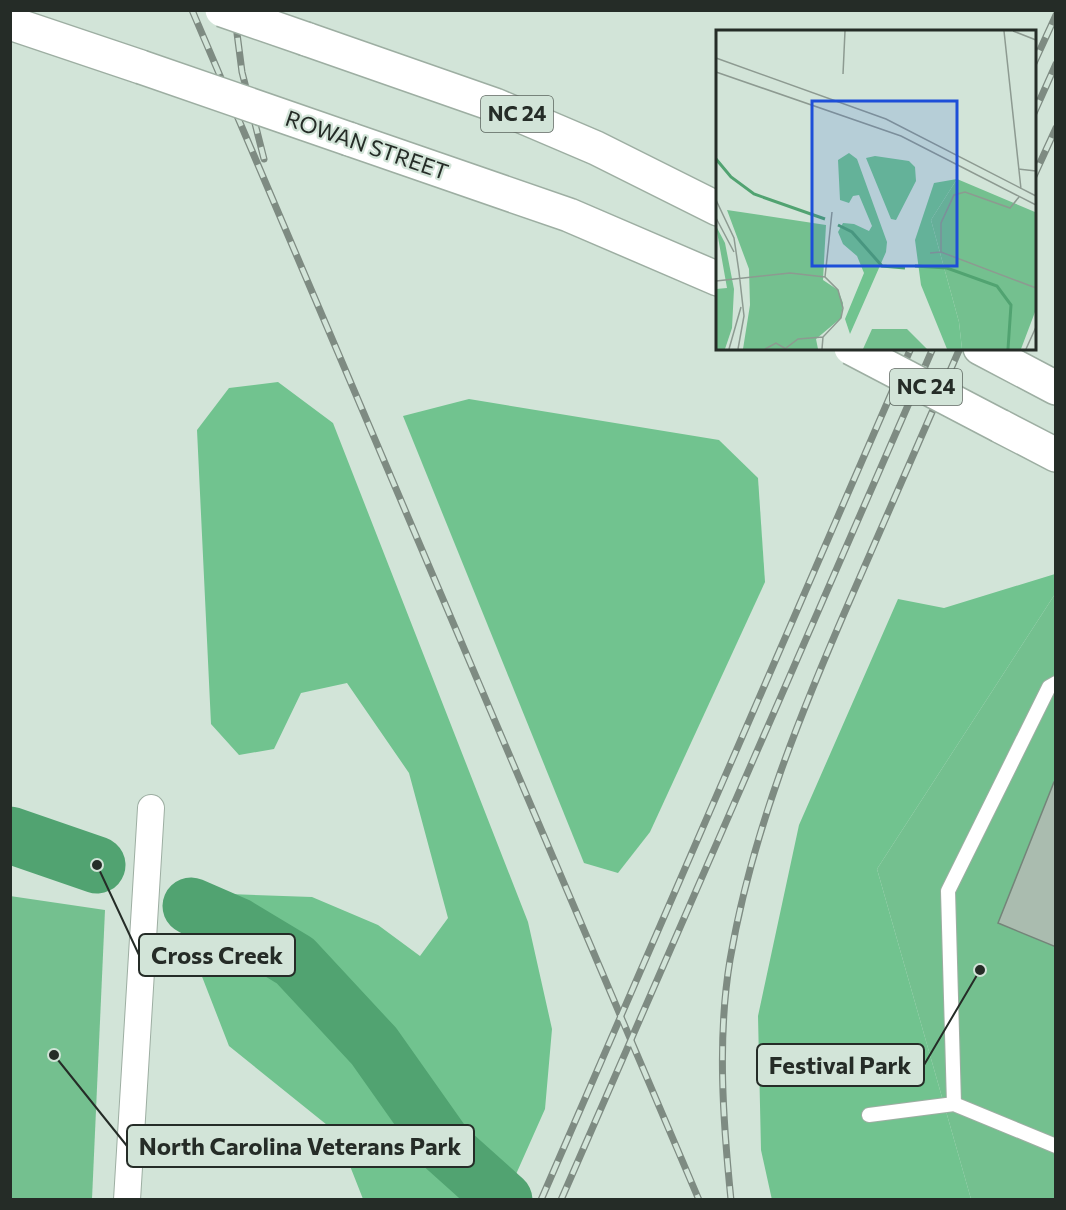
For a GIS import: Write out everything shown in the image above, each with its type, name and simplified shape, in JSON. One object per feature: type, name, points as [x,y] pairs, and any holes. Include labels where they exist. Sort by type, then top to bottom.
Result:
[{"type":"main road","name":"NC 24","points":[[222,10],[526,118],[643,170],[716,208]]},
{"type":"main road","name":"ROWAN STREET","points":[[10,23],[569,215],[716,278]]},
{"type":"main road","name":"NC 24","points":[[855,350],[1056,455]]},
{"type":"main road","name":"NC 24","points":[[984,350],[1056,388]]},
{"type":"street","points":[[127,1200],[151,808]]},
{"type":"lane","points":[[954,1104],[948,891],[1049,687],[1056,683]]},
{"type":"lane","points":[[869,1115],[954,1104],[1056,1146]]},
{"type":"green space","points":[[278,382],[333,423],[528,922],[552,1029],[545,1109],[505,1199],[363,1199],[337,1133],[229,1046],[194,956],[229,894],[312,897],[378,925],[420,956],[448,918],[409,773],[347,683],[301,693],[274,749],[239,755],[211,724],[197,430],[229,388]]},
{"type":"green space","points":[[469,399],[719,440],[758,478],[765,582],[650,832],[618,873],[584,863],[403,416]]},
{"type":"green space","points":[[1055,574],[1055,594],[877,869],[971,1199],[772,1200],[761,1150],[758,1016],[799,825],[898,599],[944,608]]},
{"type":"green space","points":[[1055,594],[1055,1199],[971,1199],[877,869]]},
{"type":"green space","points":[[10,896],[105,910],[92,1199],[11,1199]]},
{"type":"building","points":[[1054,782],[1056,782],[1056,947],[998,923]]},
{"type":"waterway","points":[[10,835],[97,865]]},
{"type":"waterway","points":[[191,906],[237,926],[295,961],[374,1046],[446,1148],[504,1200]]},
{"type":"railway","points":[[192,10],[699,1200]]},
{"type":"railway","points":[[234,10],[242,72],[264,159]]},
{"type":"railway","points":[[1036,59],[1056,15]]},
{"type":"railway","points":[[1036,109],[1056,64]]},
{"type":"railway","points":[[1036,172],[1056,128]]},
{"type":"railway","points":[[541,1200],[910,350]]},
{"type":"railway","points":[[561,1200],[932,350]]},
{"type":"railway","points":[[731,1200],[722,1049],[730,960],[751,865],[780,773],[815,682],[959,350]]},
{"type":"place","name":"Cross Creek","points":[[97,865]]},
{"type":"place","name":"Festival Park","points":[[980,970]]},
{"type":"place","name":"North Carolina Veterans Park","points":[[54,1055]]}]
